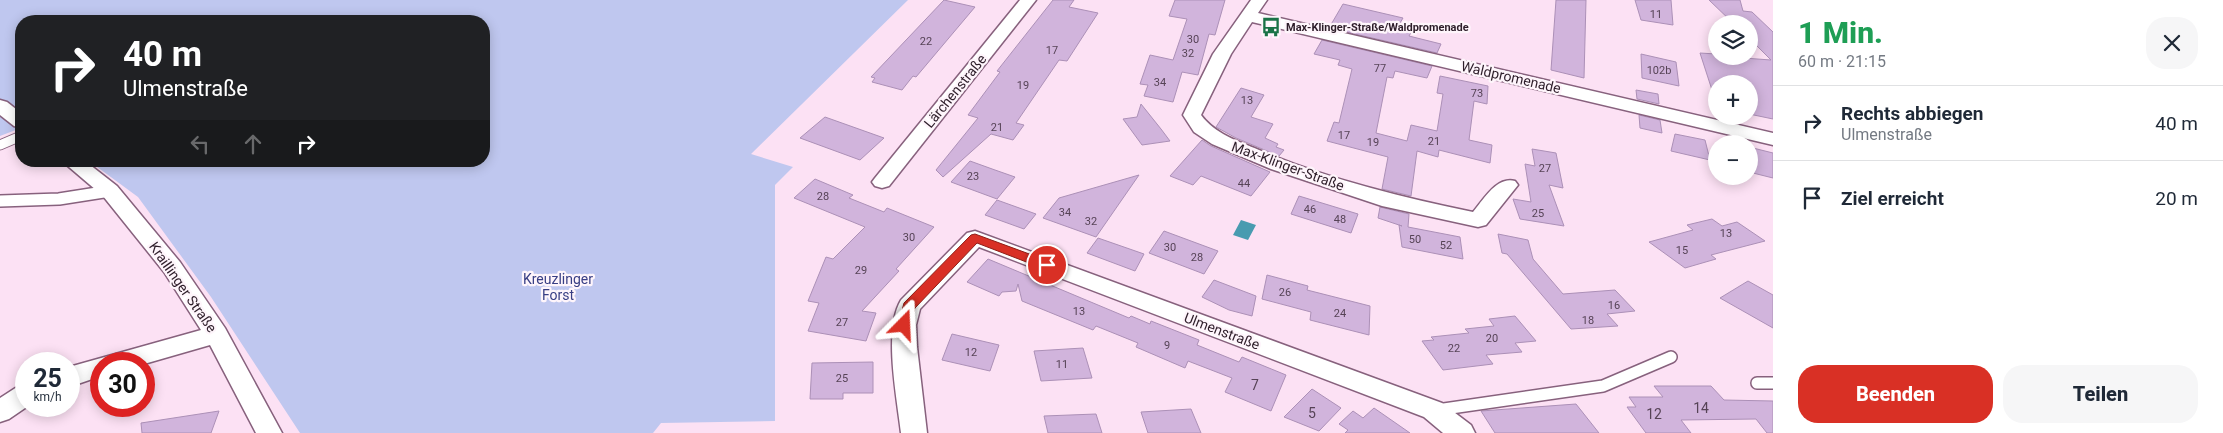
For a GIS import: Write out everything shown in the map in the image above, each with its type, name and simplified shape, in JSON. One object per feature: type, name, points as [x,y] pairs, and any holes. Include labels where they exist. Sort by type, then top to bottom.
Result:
[{"type":"street","name":"Lärchenstraße","points":[[882,182],[1028,0]]},
{"type":"street","name":"Max-Klinger-Straße","points":[[1259,0],[1222,54],[1192,115],[1201,128],[1219,140],[1278,165],[1389,201],[1478,220],[1508,185]]},
{"type":"street","name":"Waldpromenade","points":[[1248,16],[1773,139]]},
{"type":"street","points":[[0,106],[15,117]]},
{"type":"street","name":"Kraillinger Straße","points":[[80,167],[110,191],[172,267],[216,334],[270,433]]},
{"type":"street","name":"Ulmenstraße","points":[[914,433],[904,325],[909,306],[975,238],[1433,410],[1462,433]]},
{"type":"street","points":[[154,352],[216,334]]},
{"type":"street","points":[[0,412],[15,402]]},
{"type":"lane","points":[[0,145],[15,139]]},
{"type":"lane","points":[[0,201],[59,199],[110,191]]},
{"type":"lane","points":[[1433,410],[1603,386],[1671,357]]},
{"type":"lane","points":[[1757,382],[1773,383]]},
{"type":"green space","name":"Kreuzlinger Forst","points":[[0,0],[908,0],[751,154],[793,167],[775,185],[775,421],[661,423],[653,433],[300,433],[211,297],[138,197],[97,167],[490,167],[490,15],[15,15],[15,130],[0,136]]},
{"type":"shaded area","points":[[1241,220],[1256,225],[1248,240],[1233,235]]},
{"type":"building","points":[[944,0],[975,7],[916,77],[913,76],[902,90],[872,82],[875,78],[871,77]]},
{"type":"building","points":[[1053,0],[1074,0],[1069,7],[1098,13],[1067,61],[1059,60],[1016,123],[1024,125],[1013,140],[991,134],[943,177],[936,170],[978,118],[968,115],[1000,72],[997,71]]},
{"type":"building","points":[[1175,0],[1225,0],[1215,35],[1209,34],[1198,75],[1182,72],[1173,102],[1144,96],[1148,85],[1140,84],[1150,55],[1173,60],[1187,19],[1169,16]]},
{"type":"building","points":[[1556,0],[1586,0],[1584,78],[1551,70]]},
{"type":"building","points":[[1635,0],[1671,0],[1673,25],[1641,20]]},
{"type":"building","points":[[1709,0],[1740,0],[1743,11],[1752,12],[1755,15],[1725,15]]},
{"type":"building","points":[[1343,4],[1403,18],[1400,23],[1414,27],[1409,36],[1441,44],[1437,53],[1329,28]]},
{"type":"building","points":[[1758,18],[1773,32],[1773,119],[1758,116],[1758,75],[1708,75],[1708,78],[1700,53],[1708,54],[1708,65],[1758,65],[1758,59],[1771,60],[1758,47]]},
{"type":"building","points":[[1322,40],[1432,66],[1427,78],[1395,71],[1393,78],[1387,77],[1376,133],[1407,141],[1411,125],[1437,131],[1443,94],[1437,93],[1440,76],[1488,86],[1487,104],[1474,101],[1469,140],[1492,145],[1490,163],[1439,150],[1438,157],[1417,151],[1411,196],[1382,189],[1388,157],[1327,141],[1334,122],[1339,123],[1352,69],[1338,65],[1340,60],[1314,54]]},
{"type":"building","points":[[1641,54],[1676,62],[1679,86],[1642,78]]},
{"type":"building","points":[[1241,88],[1264,95],[1251,117],[1273,124],[1265,138],[1278,144],[1276,147],[1284,150],[1279,156],[1236,138],[1216,127]]},
{"type":"building","points":[[1636,90],[1658,94],[1659,104],[1637,99]]},
{"type":"building","points":[[1141,104],[1170,141],[1142,145],[1123,119],[1137,117]]},
{"type":"building","points":[[1639,115],[1660,120],[1662,133],[1640,128]]},
{"type":"building","points":[[825,117],[884,138],[860,160],[800,138]]},
{"type":"building","points":[[1675,134],[1705,140],[1708,160],[1671,151]]},
{"type":"building","points":[[1202,140],[1211,146],[1270,172],[1251,196],[1201,176],[1193,185],[1170,176]]},
{"type":"building","points":[[1532,149],[1556,153],[1563,188],[1549,185],[1564,226],[1520,219],[1513,199],[1531,202],[1525,164],[1535,166]]},
{"type":"building","points":[[1758,149],[1773,153],[1773,178],[1758,174]]},
{"type":"building","points":[[970,161],[1015,177],[997,199],[951,182]]},
{"type":"building","points":[[1139,175],[1096,237],[1043,218],[1059,198]]},
{"type":"building","points":[[815,179],[853,195],[849,198],[884,212],[887,208],[934,227],[896,269],[899,271],[862,311],[876,313],[866,341],[808,331],[819,303],[808,301],[826,257],[833,259],[865,227],[794,198]]},
{"type":"building","points":[[1299,196],[1358,214],[1351,233],[1291,214]]},
{"type":"building","points":[[997,200],[1036,214],[1024,229],[985,215]]},
{"type":"building","points":[[1380,207],[1409,214],[1408,227],[1460,237],[1463,259],[1402,247],[1399,225],[1378,218]]},
{"type":"building","points":[[1712,219],[1722,226],[1737,222],[1765,241],[1711,255],[1716,259],[1685,268],[1649,242],[1693,230],[1687,225]]},
{"type":"building","points":[[1164,231],[1218,251],[1204,274],[1149,253]]},
{"type":"building","points":[[1498,234],[1528,240],[1533,259],[1563,294],[1615,290],[1635,311],[1607,314],[1618,326],[1571,329],[1507,254],[1502,253]]},
{"type":"building","points":[[1098,238],[1144,254],[1135,271],[1087,253]]},
{"type":"building","points":[[988,259],[1129,318],[1131,316],[1150,324],[1151,321],[1199,340],[1197,345],[1239,362],[1242,357],[1286,375],[1271,411],[1225,392],[1232,378],[1188,361],[1185,368],[1136,347],[1138,343],[1096,326],[1093,330],[1022,301],[1018,284],[1016,291],[1002,292],[999,296],[967,282]]},
{"type":"building","points":[[1267,275],[1308,286],[1307,290],[1370,306],[1369,335],[1310,320],[1311,312],[1262,299]]},
{"type":"building","points":[[1214,280],[1256,296],[1252,316],[1229,310],[1202,297]]},
{"type":"building","points":[[1748,281],[1773,295],[1773,328],[1720,298]]},
{"type":"building","points":[[1515,316],[1536,341],[1515,343],[1522,352],[1486,355],[1493,364],[1443,370],[1422,341],[1434,340],[1431,337],[1469,333],[1465,329],[1494,326],[1489,319]]},
{"type":"building","points":[[952,334],[999,345],[990,371],[942,360]]},
{"type":"building","points":[[1083,348],[1092,378],[1041,381],[1034,351]]},
{"type":"building","points":[[873,362],[873,393],[843,393],[843,399],[810,399],[812,363]]},
{"type":"building","points":[[1654,386],[1711,386],[1724,400],[1773,401],[1773,433],[1767,433],[1756,419],[1681,420],[1691,433],[1646,433],[1627,407],[1636,407],[1629,397],[1663,397]]},
{"type":"building","points":[[1312,389],[1341,408],[1319,431],[1284,417]]},
{"type":"building","points":[[1576,404],[1599,433],[1495,433],[1481,411]]},
{"type":"building","points":[[1374,408],[1410,433],[1345,433],[1348,430],[1339,424],[1353,411],[1363,418]]},
{"type":"building","points":[[1191,409],[1201,433],[1148,433],[1141,412]]},
{"type":"building","points":[[219,411],[211,433],[142,433],[141,423]]},
{"type":"building","points":[[1096,414],[1102,433],[1048,433],[1044,416]]},
{"type":"place","name":"Max-Klinger-Straße/Waldpromenade","points":[[1271,27]]},
{"type":"route","points":[[904,325],[909,306],[975,238],[1047,265]]}]
